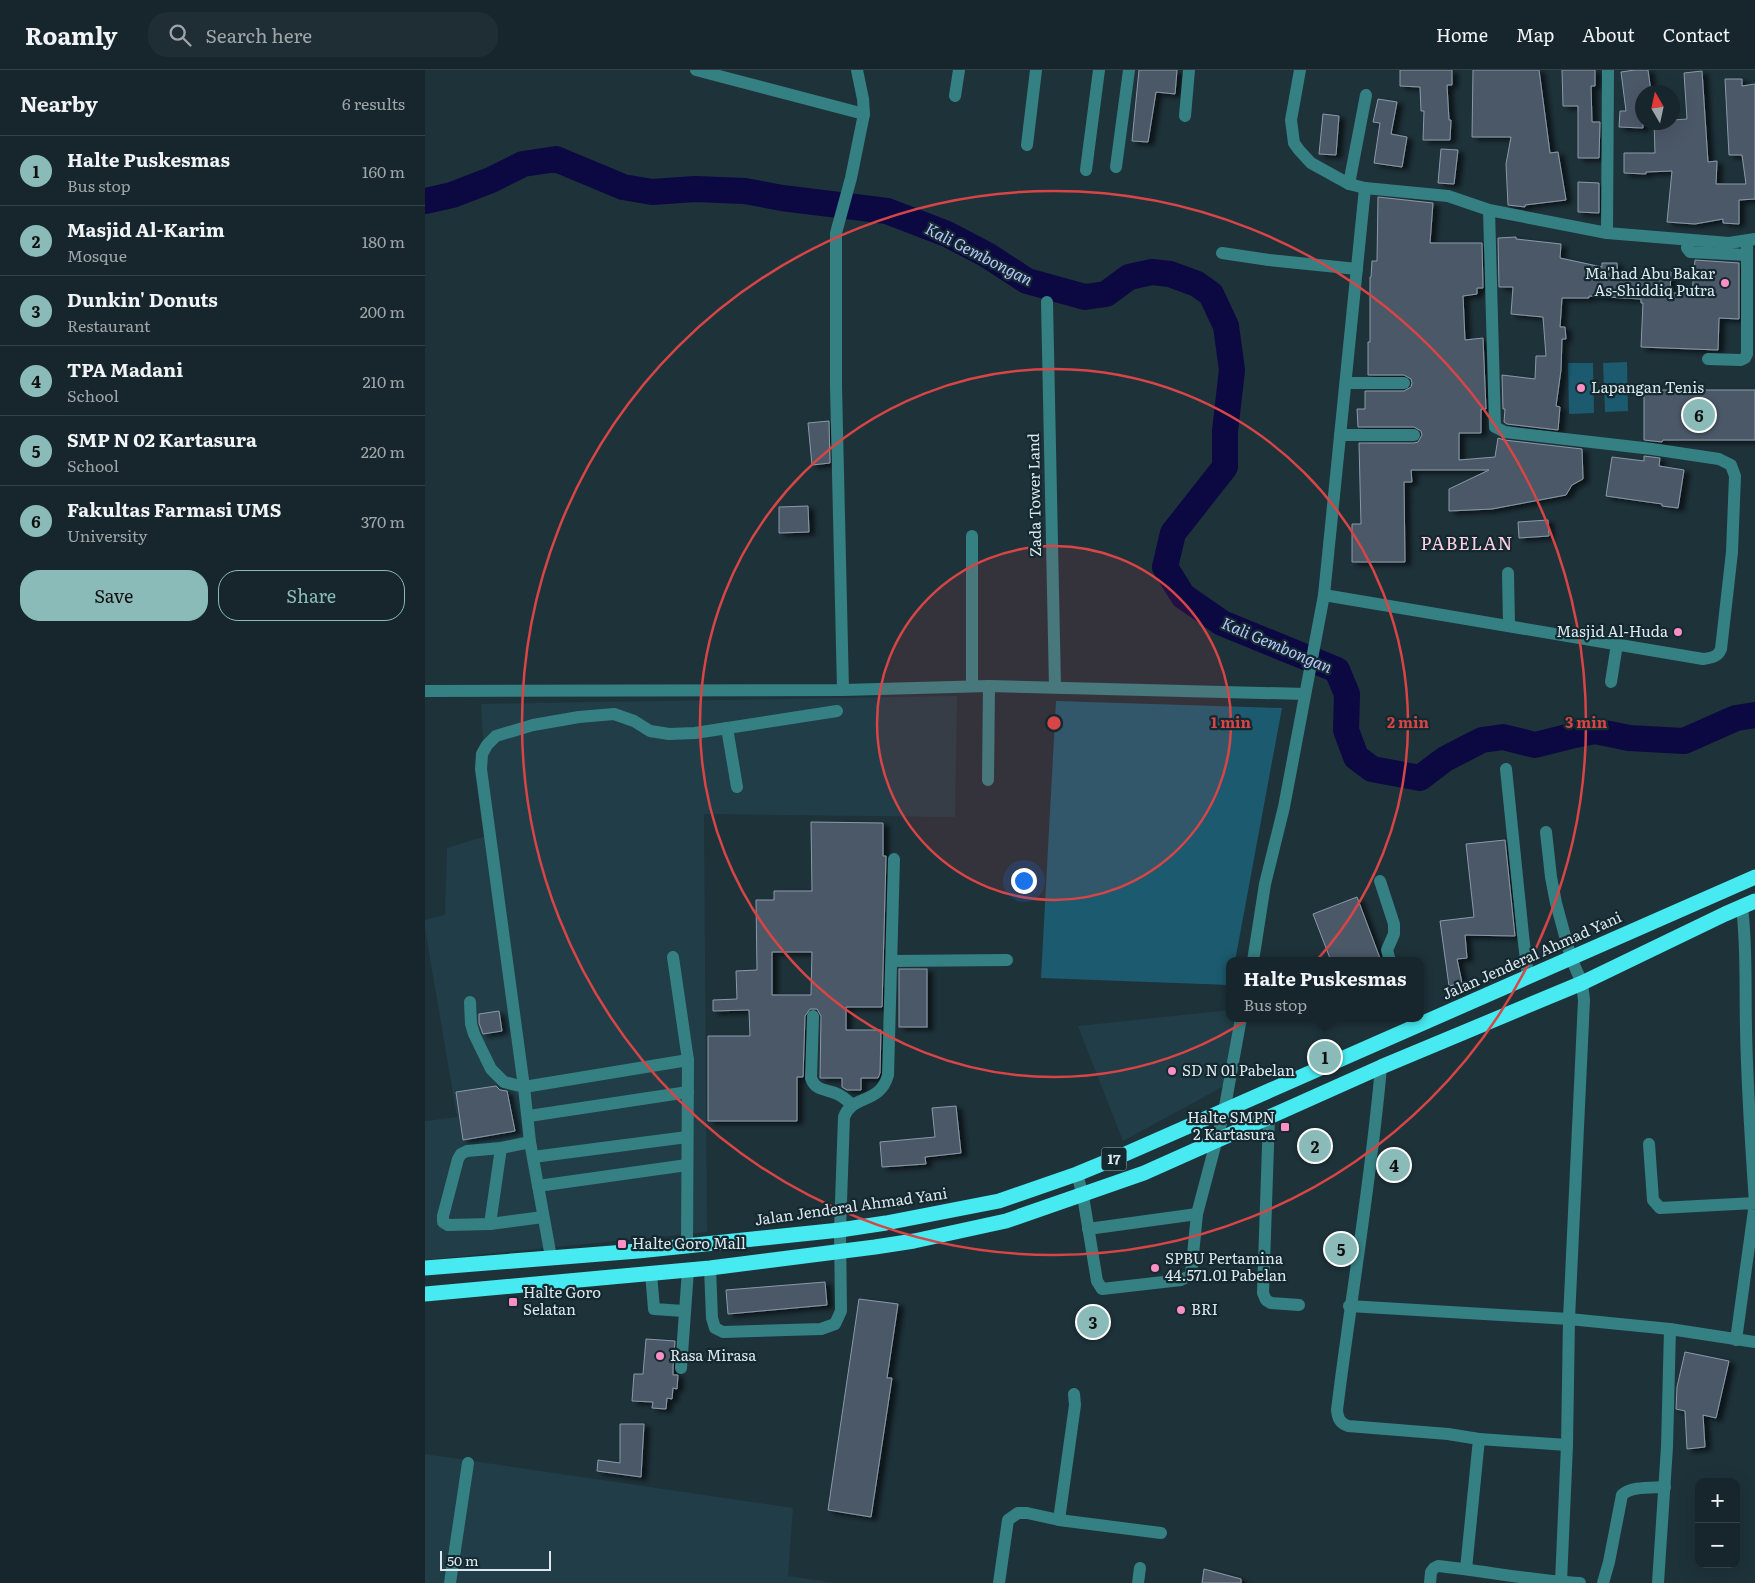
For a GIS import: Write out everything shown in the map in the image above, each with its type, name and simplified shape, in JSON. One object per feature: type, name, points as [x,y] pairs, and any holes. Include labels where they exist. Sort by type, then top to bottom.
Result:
[{"type":"highway","name":"Jalan Jenderal Ahmad Yani","points":[[1424,1018],[1529,976],[1755,877]]},
{"type":"highway","points":[[1716,894],[1725,914]]},
{"type":"highway","name":"17","points":[[425,1294],[710,1268],[914,1241],[1006,1221],[1083,1196],[1144,1173],[1381,1067],[1582,983],[1749,904]]},
{"type":"highway","name":"Jalan Jenderal Ahmad Yani","points":[[425,1268],[551,1257],[638,1252],[840,1230],[938,1214],[999,1201],[1077,1174],[1224,1112],[1411,1023]]},
{"type":"street","points":[[696,70],[712,71],[864,114]]},
{"type":"street","points":[[843,690],[836,357],[836,233],[851,178],[864,114],[857,70]]},
{"type":"street","points":[[955,96],[959,70]]},
{"type":"street","points":[[1027,145],[1036,70]]},
{"type":"street","points":[[1086,170],[1099,70]]},
{"type":"street","points":[[1116,167],[1129,70]]},
{"type":"street","points":[[1185,116],[1189,70]]},
{"type":"street","points":[[1300,70],[1291,120],[1294,143],[1311,163],[1349,184],[1365,188],[1448,196],[1489,210],[1607,234],[1729,243],[1751,240],[1747,255],[1747,354],[1741,360],[1708,359]]},
{"type":"street","points":[[1607,234],[1608,70]]},
{"type":"street","points":[[1349,184],[1366,95]]},
{"type":"street","points":[[1254,957],[1265,884],[1284,807],[1325,595],[1365,188]]},
{"type":"street","points":[[1325,595],[1703,659],[1711,658],[1719,653],[1723,644],[1732,552],[1735,476],[1731,465],[1719,459],[1652,448],[1505,432],[1497,429],[1495,425],[1489,210]]},
{"type":"street","points":[[1688,240],[1687,248],[1689,252],[1747,255]]},
{"type":"street","points":[[1222,253],[1357,269]]},
{"type":"street","name":"Zada Tower Land","points":[[1047,302],[1055,687]]},
{"type":"street","points":[[1345,382],[1403,383]]},
{"type":"street","points":[[1340,435],[1414,435]]},
{"type":"street","points":[[972,536],[972,686]]},
{"type":"street","points":[[1507,573],[1509,625]]},
{"type":"street","points":[[1611,682],[1617,644]]},
{"type":"street","points":[[425,691],[843,690],[989,686],[1305,694]]},
{"type":"street","points":[[988,780],[989,686]]},
{"type":"street","points":[[551,1257],[530,1142],[529,1116],[481,769],[482,754],[496,736],[533,725],[579,717],[614,714],[634,721],[650,731],[669,734],[695,733],[837,711]]},
{"type":"street","points":[[727,728],[737,787]]},
{"type":"street","points":[[1506,768],[1529,976]]},
{"type":"street","points":[[1546,832],[1554,894],[1571,958],[1582,983],[1584,1000],[1569,1320],[1567,1445],[1569,1583]]},
{"type":"street","points":[[710,1268],[712,1318],[715,1328],[723,1332],[821,1329],[835,1324],[841,1311],[840,1230],[843,1117],[846,1110],[852,1105],[881,1091],[886,1084],[888,1075],[894,859]]},
{"type":"street","points":[[1380,881],[1394,924],[1394,934],[1387,950],[1389,957]]},
{"type":"street","points":[[1736,1340],[1755,1203],[1748,1103],[1744,969],[1745,932],[1749,904]]},
{"type":"street","points":[[673,957],[688,1060],[687,1246]]},
{"type":"street","points":[[892,961],[1007,960]]},
{"type":"street","points":[[470,1002],[474,1034],[491,1069],[504,1082],[525,1087],[688,1060]]},
{"type":"street","points":[[813,1016],[811,1078],[813,1084],[819,1089],[836,1093],[852,1105]]},
{"type":"street","points":[[1077,1174],[1083,1196],[1097,1281],[1101,1289],[1181,1280],[1191,1275],[1197,1214],[1224,1112],[1240,1022]]},
{"type":"street","points":[[1381,1067],[1364,1211],[1349,1306],[1337,1410],[1339,1421],[1348,1426],[1448,1434],[1479,1439],[1567,1445]]},
{"type":"street","points":[[529,1116],[688,1092]]},
{"type":"street","points":[[1269,1117],[1263,1293],[1271,1303],[1299,1305]]},
{"type":"street","points":[[533,1157],[687,1137]]},
{"type":"street","points":[[530,1142],[501,1148],[467,1151],[461,1154],[458,1159],[443,1222],[448,1225],[490,1224],[543,1217]]},
{"type":"street","points":[[1649,1144],[1653,1200],[1660,1208],[1755,1203]]},
{"type":"street","points":[[490,1224],[501,1148]]},
{"type":"street","points":[[538,1186],[687,1165]]},
{"type":"street","points":[[1088,1229],[1197,1214]]},
{"type":"street","points":[[681,1368],[688,1270]]},
{"type":"street","points":[[651,1273],[654,1309],[684,1311]]},
{"type":"street","points":[[1349,1306],[1569,1320],[1671,1330],[1755,1342]]},
{"type":"street","points":[[1657,1583],[1665,1487],[1671,1330]]},
{"type":"street","points":[[1059,1520],[1075,1405],[1074,1394]]},
{"type":"street","points":[[1466,1569],[1479,1439]]},
{"type":"street","points":[[450,1583],[468,1463]]},
{"type":"street","points":[[1603,1583],[1606,1579],[1621,1495],[1628,1491],[1665,1487]]},
{"type":"street","points":[[999,1583],[1008,1520],[1018,1513],[1161,1533]]},
{"type":"street","points":[[1430,1583],[1431,1572],[1433,1568],[1438,1566],[1532,1581],[1580,1583]]},
{"type":"street","points":[[1138,1583],[1140,1568]]},
{"type":"shaded area","name":"Lapangan Tenis","points":[[1627,362],[1628,411],[1605,412],[1603,363]]},
{"type":"shaded area","name":"Lapangan Tenis","points":[[1568,363],[1593,363],[1594,413],[1569,414]]},
{"type":"shaded area","points":[[957,696],[955,817],[704,814],[707,1232],[425,1260],[425,1121],[457,1117],[425,920],[445,915],[447,848],[489,835],[481,704]]},
{"type":"shaded area","points":[[1056,701],[1282,708],[1236,957],[1226,957],[1226,985],[1041,978]]},
{"type":"shaded area","points":[[1226,1010],[1226,1022],[1234,1022],[1226,1085],[1123,1141],[1078,1026]]},
{"type":"shaded area","points":[[425,1454],[793,1508],[788,1576],[835,1583],[425,1583]]},
{"type":"building","points":[[1139,70],[1177,70],[1175,94],[1156,92],[1148,142],[1132,141]]},
{"type":"building","points":[[1400,70],[1452,70],[1452,85],[1447,85],[1449,120],[1451,120],[1450,140],[1423,140],[1424,111],[1421,111],[1420,87],[1400,86]]},
{"type":"building","points":[[1473,70],[1539,70],[1550,153],[1558,152],[1566,200],[1525,205],[1525,207],[1508,205],[1506,164],[1511,137],[1472,137]]},
{"type":"building","points":[[1562,70],[1595,70],[1595,86],[1591,86],[1592,122],[1600,122],[1599,158],[1578,158],[1578,106],[1563,106]]},
{"type":"building","points":[[1648,70],[1650,85],[1635,85],[1635,128],[1619,127],[1620,111],[1626,111],[1621,72]]},
{"type":"building","points":[[1702,71],[1708,162],[1717,161],[1716,184],[1746,184],[1742,155],[1729,155],[1725,79],[1742,79],[1742,86],[1755,84],[1755,199],[1739,200],[1739,224],[1723,223],[1723,219],[1695,224],[1667,222],[1672,171],[1646,172],[1646,174],[1624,173],[1624,153],[1655,153],[1654,130],[1680,130],[1680,120],[1687,119],[1684,73]]},
{"type":"building","points":[[1378,99],[1397,102],[1391,134],[1407,137],[1402,167],[1374,163],[1380,123],[1373,122]]},
{"type":"building","points":[[1323,114],[1339,116],[1336,155],[1319,154]]},
{"type":"building","points":[[1441,149],[1458,150],[1454,184],[1438,183]]},
{"type":"building","points":[[1578,182],[1599,183],[1599,213],[1578,212]]},
{"type":"building","points":[[1378,197],[1433,203],[1430,243],[1482,243],[1483,288],[1477,288],[1477,294],[1463,296],[1465,340],[1483,338],[1486,409],[1481,409],[1481,433],[1459,433],[1459,460],[1495,457],[1498,438],[1582,449],[1583,479],[1572,485],[1566,495],[1492,509],[1449,511],[1449,489],[1489,470],[1411,470],[1412,482],[1404,482],[1405,562],[1352,562],[1352,524],[1361,524],[1359,443],[1414,443],[1418,442],[1422,435],[1421,431],[1414,427],[1358,427],[1357,409],[1365,409],[1365,391],[1404,391],[1411,387],[1412,383],[1411,379],[1404,375],[1368,375],[1370,277],[1372,261],[1377,261]]},
{"type":"building","points":[[1516,237],[1516,239],[1561,244],[1560,258],[1602,267],[1602,263],[1617,263],[1618,276],[1642,279],[1642,271],[1671,272],[1670,293],[1692,293],[1695,260],[1739,263],[1739,319],[1719,318],[1718,350],[1641,347],[1643,303],[1641,303],[1641,299],[1589,296],[1589,298],[1562,298],[1560,327],[1565,327],[1566,339],[1562,339],[1561,370],[1556,406],[1560,407],[1558,430],[1507,424],[1504,422],[1505,409],[1503,409],[1502,375],[1535,379],[1536,356],[1546,356],[1543,317],[1511,314],[1513,287],[1499,287],[1498,238]]},
{"type":"building","points":[[1644,390],[1755,390],[1755,440],[1663,440],[1662,442],[1644,440]]},
{"type":"building","points":[[829,421],[830,463],[812,465],[808,423]]},
{"type":"building","points":[[1644,456],[1660,458],[1659,466],[1684,470],[1678,508],[1606,496],[1612,457],[1644,461]]},
{"type":"building","points":[[808,506],[809,532],[779,533],[779,507]]},
{"type":"building","points":[[1548,520],[1549,536],[1519,538],[1518,522]]},
{"type":"building","points":[[811,822],[883,823],[883,856],[886,857],[882,1007],[846,1007],[846,1030],[881,1030],[880,1073],[878,1078],[861,1078],[861,1090],[847,1090],[842,1087],[842,1078],[820,1078],[821,1016],[817,1009],[810,1009],[805,1016],[803,1077],[797,1077],[797,1121],[708,1121],[708,1036],[750,1036],[749,1010],[713,1011],[713,1000],[737,999],[736,971],[757,970],[756,900],[774,900],[774,891],[812,891]],"holes":[[[772,952],[812,952],[811,995],[772,995]]]},
{"type":"building","points":[[1505,840],[1515,936],[1465,935],[1467,958],[1457,959],[1462,983],[1449,986],[1440,921],[1474,917],[1466,844]]},
{"type":"building","points":[[1357,897],[1380,957],[1329,957],[1313,914]]},
{"type":"building","points":[[899,969],[927,969],[927,1027],[899,1027]]},
{"type":"building","points":[[499,1011],[502,1031],[483,1034],[479,1023],[479,1014]]},
{"type":"building","points":[[496,1086],[500,1090],[507,1091],[515,1131],[463,1140],[456,1092]]},
{"type":"building","points":[[956,1106],[961,1153],[925,1157],[926,1164],[882,1167],[880,1142],[935,1137],[932,1108]]},
{"type":"building","points":[[825,1282],[827,1305],[728,1314],[726,1290]]},
{"type":"building","points":[[859,1299],[898,1304],[887,1378],[892,1378],[871,1517],[828,1510]]},
{"type":"building","points":[[646,1339],[675,1341],[673,1375],[678,1375],[677,1389],[673,1388],[672,1399],[667,1398],[666,1409],[652,1408],[653,1402],[632,1401],[634,1374],[643,1374]]},
{"type":"building","points":[[1685,1352],[1729,1361],[1716,1418],[1703,1415],[1705,1447],[1687,1449],[1685,1411],[1676,1409],[1677,1387]]},
{"type":"building","points":[[620,1424],[644,1424],[641,1477],[597,1471],[598,1460],[620,1463]]},
{"type":"building","points":[[1204,1569],[1241,1579],[1241,1583],[1202,1583]]},
{"type":"waterway","name":"Kali Gembongan","points":[[425,201],[452,195],[491,180],[523,164],[556,159],[623,187],[652,192],[695,189],[745,191],[782,198],[887,211],[947,234],[987,255],[1027,281],[1085,297],[1106,294],[1129,277],[1152,272],[1170,274],[1197,284],[1211,294],[1226,326],[1232,370],[1225,431],[1225,467],[1173,533],[1165,567],[1183,596],[1222,623],[1337,670],[1347,694],[1346,730],[1356,757],[1372,769],[1420,778],[1445,759],[1482,740],[1503,737],[1535,745],[1595,731],[1629,738],[1684,741],[1736,718],[1755,715]]},
{"type":"place","name":"Ma'had Abu Bakar As-Shiddiq Putra","points":[[1725,283]]},
{"type":"place","name":"Lapangan Tenis","points":[[1581,388]]},
{"type":"place","name":"Fakultas Farmasi UMS","points":[[1699,415]]},
{"type":"place","name":"Masjid Al-Huda","points":[[1678,632]]},
{"type":"place","name":"Halte Puskesmas","points":[[1325,1057]]},
{"type":"place","name":"SD N 01 Pabelan","points":[[1172,1071]]},
{"type":"place","name":"Halte SMPN 2 Kartasura","points":[[1285,1127]]},
{"type":"place","name":"Masjid Al-Karim","points":[[1315,1146]]},
{"type":"place","name":"TPA Madani","points":[[1394,1165]]},
{"type":"place","name":"Halte Goro Mall","points":[[622,1244]]},
{"type":"place","name":"SMP N 02 Kartasura","points":[[1341,1249]]},
{"type":"place","name":"SPBU Pertamina 44.571.01 Pabelan","points":[[1155,1268]]},
{"type":"place","name":"Halte Goro Selatan","points":[[513,1302]]},
{"type":"place","name":"BRI","points":[[1181,1310]]},
{"type":"place","name":"Dunkin' Donuts","points":[[1093,1322]]},
{"type":"place","name":"Rasa Mirasa","points":[[660,1356]]},
{"type":"district","name":"PABELAN","points":[[1467,544]]}]
